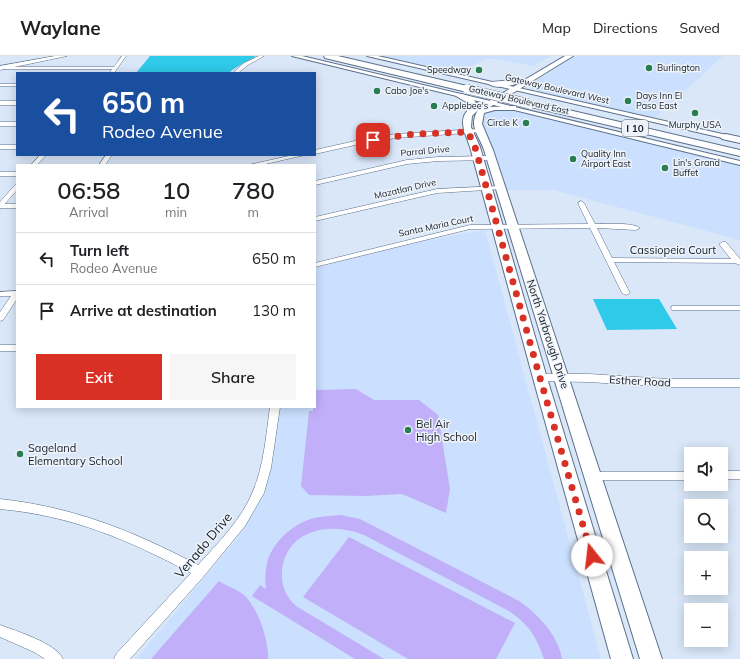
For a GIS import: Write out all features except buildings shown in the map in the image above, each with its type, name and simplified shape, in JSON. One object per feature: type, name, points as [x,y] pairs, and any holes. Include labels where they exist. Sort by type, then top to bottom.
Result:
[{"type":"highway","points":[[317,56],[398,81]]},
{"type":"highway","name":"I 10","points":[[328,56],[467,92],[533,98],[740,148]]},
{"type":"highway","name":"I 10","points":[[342,56],[467,92]]},
{"type":"highway","points":[[351,56],[444,73]]},
{"type":"highway","name":"I 10","points":[[533,98],[740,153]]},
{"type":"highway","points":[[726,137],[740,140]]},
{"type":"main road","name":"Gateway Boulevard East","points":[[294,56],[398,81],[467,92],[488,102],[511,108],[740,162]]},
{"type":"main road","name":"Gateway Boulevard West","points":[[370,56],[491,83],[517,85]]},
{"type":"main road","points":[[517,85],[558,56]]},
{"type":"main road","points":[[468,132],[467,118],[477,110],[517,85],[570,56]]},
{"type":"main road","points":[[467,92],[483,96],[494,89],[494,86],[491,83]]},
{"type":"main road","points":[[491,83],[517,85],[525,88],[533,98]]},
{"type":"main road","points":[[467,92],[477,110]]},
{"type":"main road","name":"Gateway Boulevard West","points":[[511,108],[505,104],[506,101],[517,94],[726,137]]},
{"type":"main road","points":[[477,110],[511,108]]},
{"type":"main road","name":"North Yarbrough Drive","points":[[477,110],[479,131],[486,143],[485,158],[493,188],[497,226],[622,659]]},
{"type":"main road","name":"North Yarbrough Drive","points":[[468,132],[475,147],[485,158]]},
{"type":"main road","name":"North Yarbrough Drive","points":[[493,188],[513,226],[652,659]]},
{"type":"main road","points":[[511,274],[528,275]]},
{"type":"street","points":[[2,68],[64,56]]},
{"type":"street","points":[[112,72],[124,56]]},
{"type":"street","points":[[236,72],[246,64],[262,56]]},
{"type":"street","points":[[2,68],[115,68]]},
{"type":"street","points":[[0,85],[16,85]]},
{"type":"street","points":[[0,103],[16,103]]},
{"type":"street","points":[[0,124],[16,124]]},
{"type":"street","points":[[316,152],[389,137],[479,131]]},
{"type":"street","points":[[0,147],[16,147]]},
{"type":"street","points":[[35,164],[42,156]]},
{"type":"street","points":[[264,164],[275,163],[299,156]]},
{"type":"street","name":"Parral Drive","points":[[316,183],[407,162],[438,159],[485,158]]},
{"type":"street","points":[[0,174],[16,174]]},
{"type":"street","points":[[0,206],[16,187]]},
{"type":"street","name":"Mazatlan Drive","points":[[316,219],[437,191],[493,188]]},
{"type":"street","points":[[581,203],[626,293]]},
{"type":"street","points":[[0,206],[16,206]]},
{"type":"street","name":"Santa Maria Court","points":[[316,265],[462,229],[497,226],[614,226],[636,228]]},
{"type":"street","points":[[723,244],[739,263]]},
{"type":"street","name":"Cassiopeia Court","points":[[610,260],[739,263]]},
{"type":"street","points":[[0,294],[16,294]]},
{"type":"street","points":[[0,318],[16,295]]},
{"type":"street","points":[[675,308],[740,308]]},
{"type":"street","points":[[0,348],[16,348]]},
{"type":"street","name":"Esther Road","points":[[540,378],[590,378],[638,382],[740,383]]},
{"type":"street","name":"Venado Drive","points":[[121,659],[200,572],[241,523],[258,493],[266,468],[275,408]]},
{"type":"street","points":[[728,476],[740,475]]},
{"type":"street","points":[[594,476],[684,476]]},
{"type":"street","points":[[0,504],[49,510],[85,519],[156,548],[200,572]]},
{"type":"street","points":[[0,631],[39,647],[56,659]]},
{"type":"shaded area","points":[[384,56],[550,56],[533,66],[496,59],[486,59],[459,73]]},
{"type":"shaded area","points":[[575,56],[723,56],[655,118],[533,90],[528,86]]},
{"type":"shaded area","points":[[493,105],[740,165],[740,240],[554,190],[504,190],[481,127],[481,121]]},
{"type":"shaded area","name":"Bel Air High School","points":[[485,230],[601,659],[136,659],[236,540],[265,492],[274,453],[280,408],[316,408],[316,268],[389,247]]},
{"type":"shaded area","points":[[356,389],[374,400],[419,400],[438,415],[450,489],[446,513],[402,494],[366,496],[309,495],[301,486],[309,411],[313,411],[313,408],[316,408],[316,390]]},
{"type":"shaded area","points":[[341,515],[360,519],[519,601],[540,619],[552,634],[557,642],[562,659],[544,659],[531,632],[509,611],[364,535],[351,531],[325,529],[312,532],[301,537],[292,545],[286,556],[282,570],[284,590],[296,606],[384,659],[355,659],[252,596],[260,585],[266,589],[266,567],[269,557],[272,550],[288,532],[301,523],[312,519],[324,516]]},
{"type":"shaded area","points":[[349,537],[515,623],[496,659],[408,659],[303,597]]},
{"type":"shaded area","points":[[219,581],[244,595],[254,608],[265,634],[268,659],[151,659]]},
{"type":"water","points":[[150,56],[256,56],[230,72],[137,72]]},
{"type":"water","points":[[593,299],[659,299],[677,329],[607,330]]},
{"type":"place","name":"Burlington","points":[[649,68]]},
{"type":"place","name":"Speedway","points":[[479,70]]},
{"type":"place","name":"Cabo Joe's","points":[[377,91]]},
{"type":"place","name":"Days Inn El Paso East","points":[[628,101]]},
{"type":"place","name":"Applebee's","points":[[434,106]]},
{"type":"place","name":"Murphy USA","points":[[695,113]]},
{"type":"place","name":"Circle K","points":[[526,123]]},
{"type":"place","name":"Quality Inn Airport East","points":[[573,159]]},
{"type":"place","name":"Lin's Grand Buffet","points":[[665,168]]},
{"type":"place","name":"Bel Air High School","points":[[408,430]]},
{"type":"place","name":"Sageland Elementary School","points":[[20,454]]},
{"type":"route","points":[[373,140],[413,134],[468,132],[475,147],[592,556]]}]
